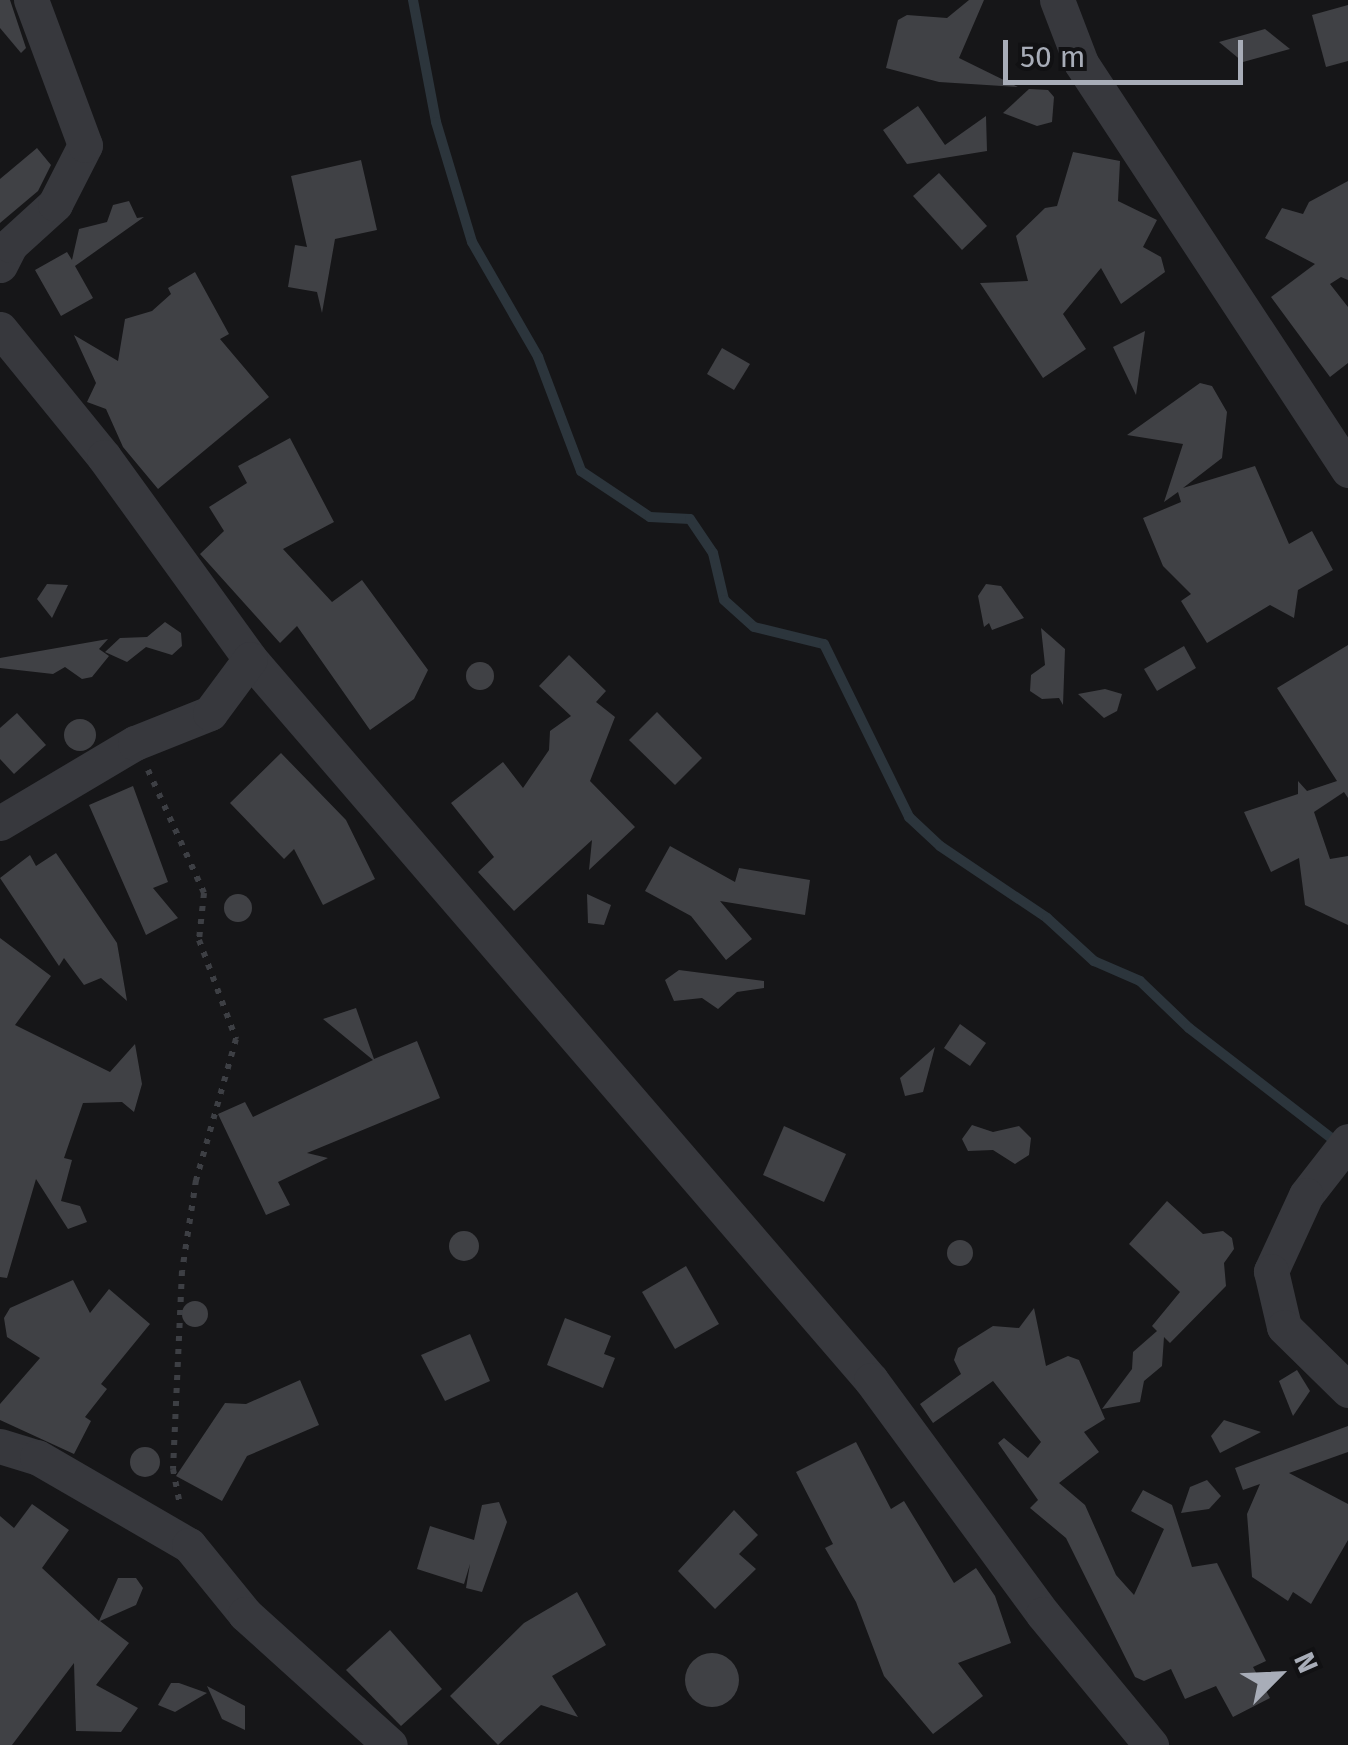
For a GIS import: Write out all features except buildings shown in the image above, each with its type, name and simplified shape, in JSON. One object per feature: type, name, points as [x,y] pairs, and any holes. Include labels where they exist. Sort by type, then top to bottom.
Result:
[{"type":"street","points":[[0,265],[10,246],[55,204],[85,145],[31,0]]},
{"type":"street","points":[[1056,0],[1081,62],[1348,470]]},
{"type":"street","points":[[0,329],[104,457],[250,659],[871,1380],[1043,1614],[1151,1745]]},
{"type":"street","points":[[0,823],[135,743],[210,713],[250,659]]},
{"type":"street","points":[[1348,1141],[1306,1195],[1271,1270],[1284,1327],[1348,1390]]},
{"type":"street","points":[[0,1446],[37,1457],[189,1546],[245,1614],[390,1745]]},
{"type":"path","points":[[135,743],[204,894],[199,940],[236,1039],[196,1180],[182,1271],[173,1469],[189,1546]]},
{"type":"waterway","points":[[413,0],[436,122],[472,242],[538,357],[581,471],[650,517],[690,519],[713,553],[724,600],[754,627],[824,644],[909,817],[940,846],[1047,918],[1094,961],[1140,981],[1189,1028],[1339,1144]]}]
